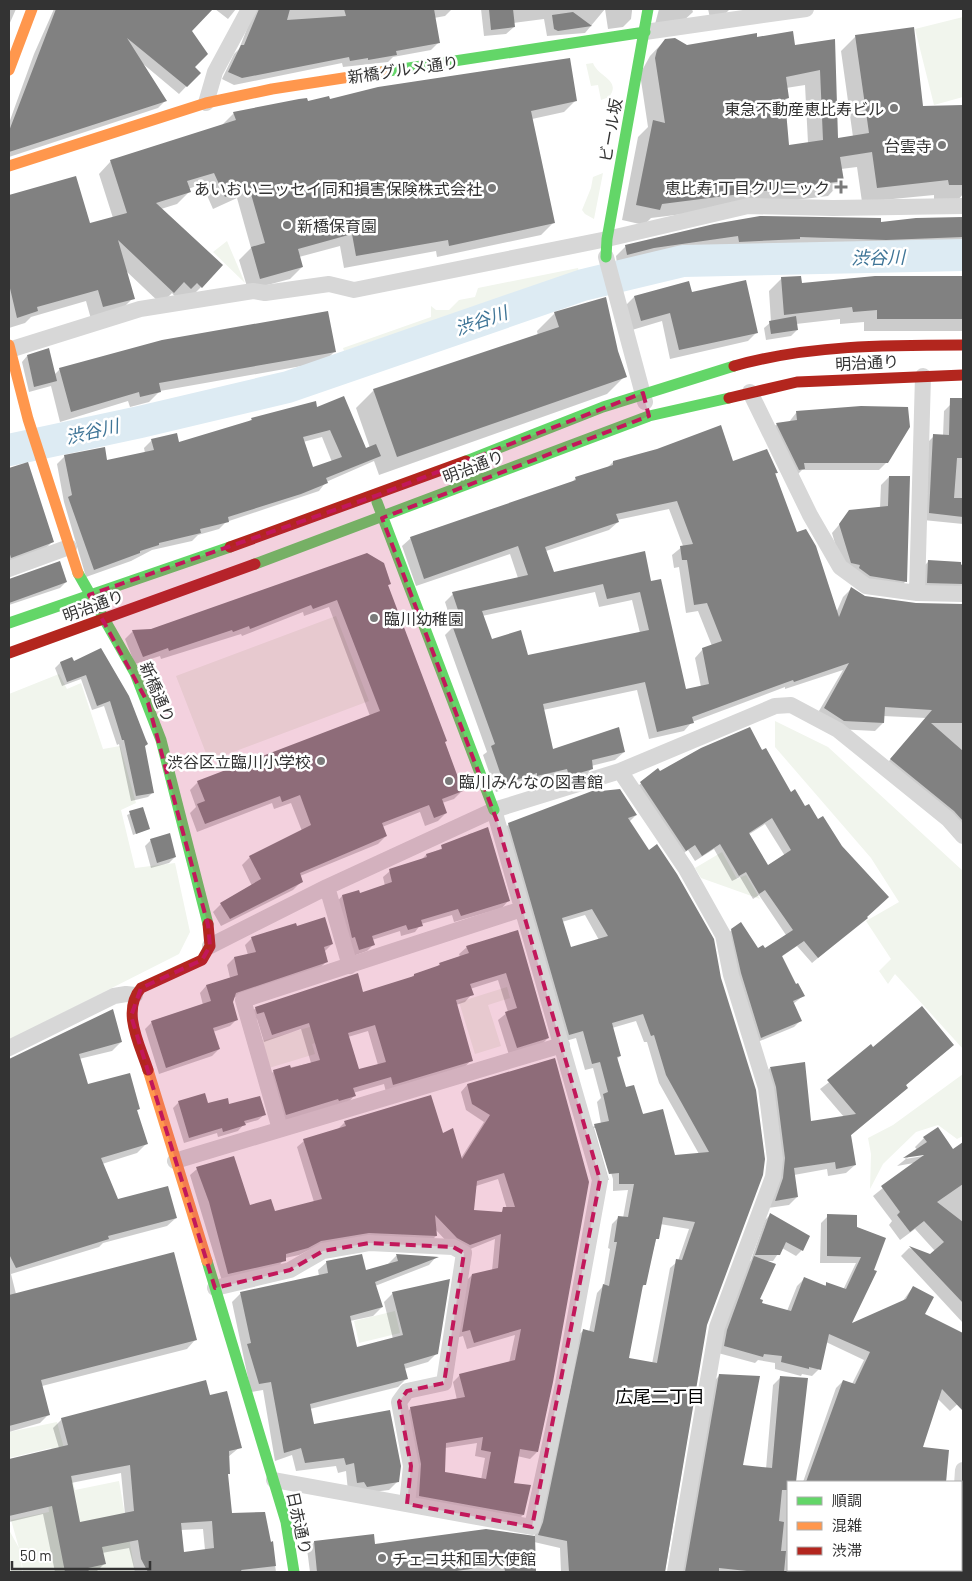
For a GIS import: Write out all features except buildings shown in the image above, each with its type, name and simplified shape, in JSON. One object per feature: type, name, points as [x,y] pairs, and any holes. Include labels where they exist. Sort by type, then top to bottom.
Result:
[{"type":"street","points":[[9,70],[32,9]]},
{"type":"street","points":[[206,103],[215,72],[249,9]]},
{"type":"street","name":"ビール坂","points":[[606,257],[648,9]]},
{"type":"street","name":"新橋グルメ通り","points":[[9,166],[206,103],[272,89],[806,9]]},
{"type":"street","points":[[9,348],[140,308],[253,291],[265,293],[329,284],[354,290],[608,239],[748,206],[833,208],[963,206]]},
{"type":"street","points":[[606,257],[618,293],[649,416]]},
{"type":"street","name":"明治通り","points":[[9,623],[375,496],[643,393],[744,363],[790,354],[839,349],[963,344]]},
{"type":"street","name":"新橋通り","points":[[9,348],[28,419],[68,547],[81,581],[134,673],[161,740],[208,925],[210,946]]},
{"type":"street","name":"明治通り","points":[[9,653],[382,518],[649,416],[797,382],[963,375]]},
{"type":"street","points":[[916,592],[923,376]]},
{"type":"street","points":[[750,392],[810,515],[840,567],[866,586],[916,592],[963,594]]},
{"type":"street","points":[[274,1480],[532,1527],[563,1384],[600,1180],[494,810],[375,496]]},
{"type":"street","points":[[9,569],[68,547]]},
{"type":"street","points":[[9,1048],[114,996],[126,994],[135,996],[147,984],[202,960],[210,946],[326,887],[494,810],[620,771],[775,706],[791,705],[838,730],[948,819],[963,836]]},
{"type":"street","points":[[620,771],[686,869],[723,935],[731,975],[766,1088],[775,1159],[773,1176],[716,1326],[675,1572]]},
{"type":"street","points":[[326,887],[350,966]]},
{"type":"street","points":[[280,1129],[243,1000],[522,909]]},
{"type":"street","name":"日赤通り","points":[[135,996],[132,1006],[132,1027],[274,1480],[286,1522],[294,1572]]},
{"type":"street","points":[[175,1161],[562,1044]]},
{"type":"street","points":[[215,1288],[290,1270],[323,1251],[369,1243],[453,1247],[464,1253],[444,1383],[407,1391],[399,1402],[411,1466],[407,1504]]},
{"type":"street","points":[[962,1485],[963,1470]]},
{"type":"highlighted area","points":[[643,393],[649,416],[382,518],[497,821],[600,1180],[532,1527],[407,1504],[411,1466],[399,1402],[407,1391],[444,1383],[464,1253],[453,1247],[369,1243],[323,1251],[290,1270],[215,1288],[131,1016],[141,988],[202,960],[210,946],[208,925],[148,703],[89,595],[375,496]]},
{"type":"shaded area","points":[[963,17],[963,97],[934,105],[915,29]]},
{"type":"shaded area","points":[[593,63],[613,86],[609,97],[601,100],[598,85],[591,86],[586,64]]},
{"type":"shaded area","points":[[603,173],[594,219],[582,210],[591,188],[593,177]]},
{"type":"shaded area","points":[[227,241],[245,283],[213,252]]},
{"type":"shaded area","points":[[578,268],[579,272],[344,351],[343,348],[431,317],[431,306],[436,310],[449,310],[459,300],[475,297],[478,288]]},
{"type":"shaded area","points":[[336,616],[369,701],[209,761],[176,676]]},
{"type":"shaded area","points":[[59,674],[67,689],[81,683],[103,749],[120,746],[136,803],[121,810],[135,868],[175,863],[190,932],[179,954],[9,1040],[9,694]]},
{"type":"shaded area","points":[[775,721],[828,747],[963,871],[963,1049],[895,974],[888,984],[879,971],[891,959],[866,921],[899,902],[871,858],[775,747]]},
{"type":"shaded area","points":[[722,852],[737,879],[746,875],[760,899],[701,878],[695,868]]},
{"type":"shaded area","points":[[507,987],[510,998],[488,1005],[501,1046],[475,1054],[459,1002]]},
{"type":"shaded area","points":[[320,1024],[325,1040],[312,1044],[315,1054],[269,1068],[262,1041]]},
{"type":"shaded area","points":[[963,1074],[963,1136],[957,1139],[938,1125],[916,1132],[883,1164],[870,1189],[871,1154],[868,1138],[893,1125]]},
{"type":"shaded area","points":[[395,1311],[400,1333],[359,1343],[354,1321]]},
{"type":"shaded area","points":[[57,1422],[75,1490],[119,1481],[135,1572],[23,1572],[21,1556],[22,1572],[9,1572],[9,1530],[19,1548],[11,1520],[49,1512],[47,1494],[62,1490],[51,1448],[9,1458],[9,1432]]},
{"type":"waterway","name":"渋谷川","points":[[9,450],[140,422],[288,387],[583,285],[683,261],[963,255]]},
{"type":"traffic: fast","points":[[606,257],[607,239],[648,9]]},
{"type":"traffic: fast","points":[[382,72],[645,32]]},
{"type":"traffic: fast","points":[[466,461],[603,407],[734,366]]},
{"type":"traffic: fast","points":[[255,564],[649,416],[729,398]]},
{"type":"traffic: fast","points":[[377,502],[494,810]]},
{"type":"traffic: fast","points":[[9,623],[230,547]]},
{"type":"traffic: fast","points":[[78,573],[135,673],[161,740],[208,924]]},
{"type":"traffic: fast","points":[[207,1261],[286,1522],[294,1572]]},
{"type":"traffic: slow","points":[[9,70],[32,9]]},
{"type":"traffic: slow","points":[[9,166],[206,103],[272,89],[382,72]]},
{"type":"traffic: slow","points":[[9,345],[28,419],[78,573]]},
{"type":"traffic: slow","points":[[148,1070],[207,1261]]},
{"type":"traffic: jam","points":[[734,366],[762,359],[819,350],[877,346],[963,345]]},
{"type":"traffic: jam","points":[[729,398],[797,382],[963,375]]},
{"type":"traffic: jam","points":[[230,547],[466,461]]},
{"type":"traffic: jam","points":[[9,653],[255,564]]},
{"type":"traffic: jam","points":[[148,1070],[137,1039],[132,1017],[135,997],[141,988],[202,960],[210,946],[208,924]]},
{"type":"place","name":"東急不動産恵比寿ビル","points":[[894,108]]},
{"type":"place","name":"台雲寺","points":[[942,145]]},
{"type":"place","name":"恵比寿1丁目クリニック","points":[[841,187]]},
{"type":"place","name":"あいおいニッセイ同和損害保険株式会社","points":[[492,188]]},
{"type":"place","name":"新橋保育園","points":[[287,225]]},
{"type":"place","name":"臨川幼稚園","points":[[374,618]]},
{"type":"place","name":"渋谷区立臨川小学校","points":[[321,761]]},
{"type":"place","name":"臨川みんなの図書館","points":[[449,781]]},
{"type":"place","name":"チェコ共和国大使館","points":[[382,1558]]},
{"type":"district","name":"広尾二丁目","points":[[660,1396]]}]
